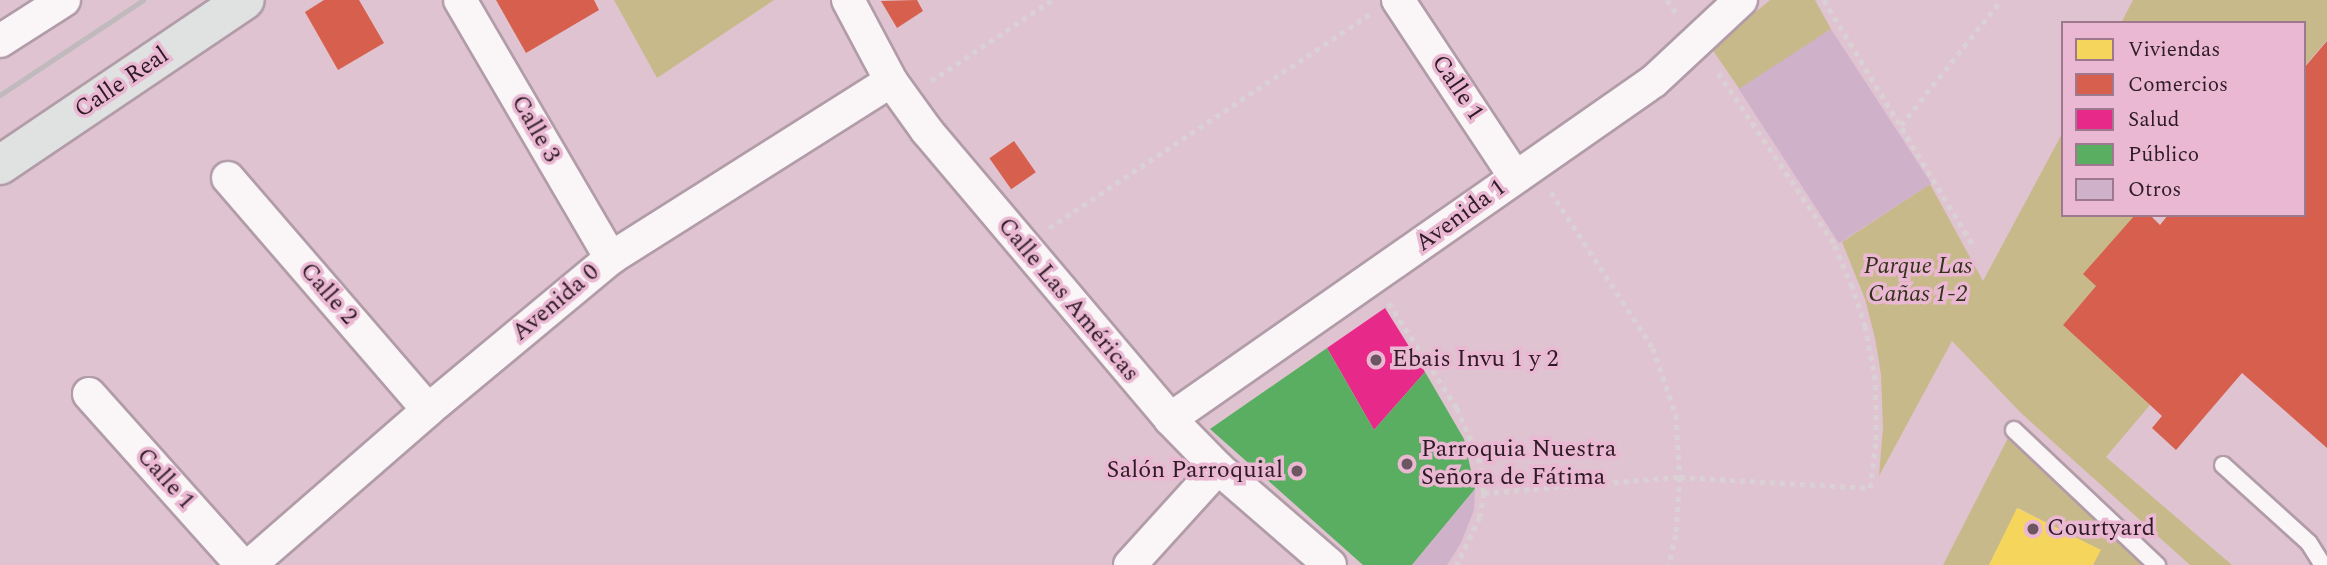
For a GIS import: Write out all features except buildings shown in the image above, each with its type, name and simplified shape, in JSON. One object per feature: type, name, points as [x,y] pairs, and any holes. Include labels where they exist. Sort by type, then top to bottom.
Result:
[{"type":"main road","name":"Calle Real","points":[[0,165],[245,0]]},
{"type":"street","points":[[0,41],[64,0]]},
{"type":"street","name":"Calle 3","points":[[460,0],[611,258]]},
{"type":"street","name":"Calle Las Américas","points":[[848,0],[897,90],[970,185],[1022,246],[1170,419],[1218,468],[1330,565]]},
{"type":"street","name":"Avenida 1","points":[[1170,419],[1654,81],[1741,0]]},
{"type":"street","name":"Calle 1","points":[[1388,4],[1524,172]]},
{"type":"street","name":"Avenida 0","points":[[250,565],[428,410],[611,258],[897,90]]},
{"type":"street","name":"Calle 2","points":[[228,178],[428,410]]},
{"type":"street","name":"Calle 1","points":[[89,394],[242,565]]},
{"type":"street","points":[[1130,565],[1218,468]]},
{"type":"lane","points":[[2014,430],[2157,565]]},
{"type":"lane","points":[[2223,465],[2309,543],[2322,565]]},
{"type":"path","points":[[897,90],[1052,0]]},
{"type":"path","points":[[1824,0],[1972,243]]},
{"type":"path","points":[[1900,125],[2001,0]]},
{"type":"path","points":[[1022,246],[1388,4]]},
{"type":"path","points":[[1484,493],[1680,477],[1870,488],[1876,440],[1875,380],[1866,327],[1852,287],[1833,243],[1696,43]]},
{"type":"path","points":[[1524,172],[1653,348],[1676,415],[1680,477],[1676,535],[1669,565]]},
{"type":"path","points":[[1373,279],[1468,430],[1479,458],[1484,493],[1472,539],[1457,565]]},
{"type":"green space","points":[[614,0],[774,0],[657,78]]},
{"type":"green space","points":[[1770,0],[1815,0],[1831,29],[1740,90],[1712,49]]},
{"type":"green space","points":[[2133,0],[2327,0],[2327,40],[2306,65],[2306,21],[2122,21]]},
{"type":"green space","name":"Parque Las Cañas 1-2","points":[[2061,136],[2061,217],[2134,217],[2096,286],[2063,325],[2150,405],[2106,457],[2232,565],[2190,565],[2021,413],[1952,341],[1879,476],[1883,427],[1881,375],[1865,299],[1842,242],[1930,184],[1983,281]]},
{"type":"green space","points":[[2008,438],[2151,565],[2093,565],[2100,550],[2018,508],[1989,565],[1943,565]]},
{"type":"railway","points":[[0,95],[143,0]]},
{"type":"place","name":"Ebais Invu 1 y 2","points":[[1376,360]]},
{"type":"place","name":"Parroquia Nuestra Señora de Fátima","points":[[1407,464]]},
{"type":"place","name":"Salón Parroquial","points":[[1297,471]]},
{"type":"place","name":"Courtyard","points":[[2033,529]]}]
